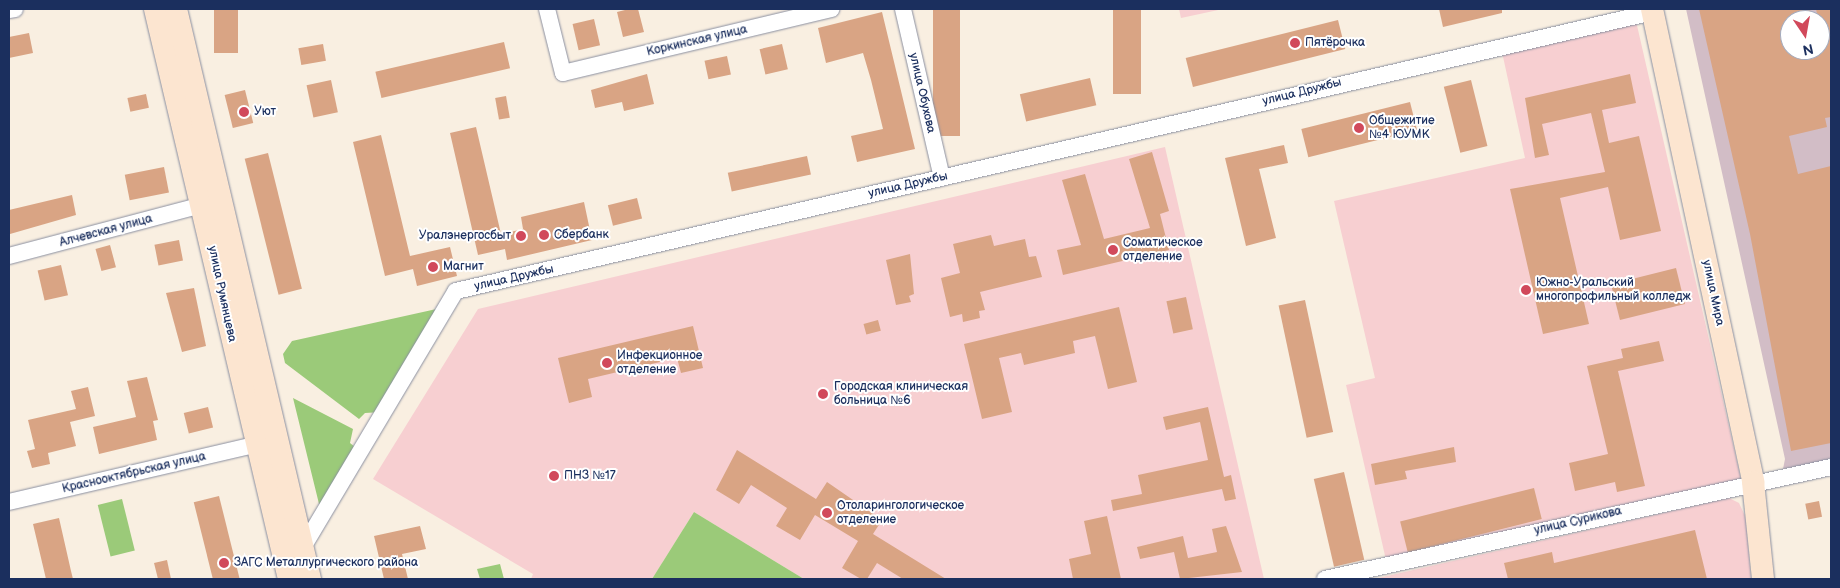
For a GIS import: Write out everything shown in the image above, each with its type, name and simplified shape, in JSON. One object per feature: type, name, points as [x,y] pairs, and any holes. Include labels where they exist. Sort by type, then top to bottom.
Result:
[{"type":"main road","name":"улица Румянцева","points":[[155,9],[202,205],[310,579]]},
{"type":"main road","name":"улица Румянцева","points":[[176,9],[248,362],[259,444],[289,579]]},
{"type":"main road","name":"улица Мира","points":[[1652,10],[1753,482],[1763,579]]},
{"type":"street","points":[[9,10],[15,9]]},
{"type":"street","name":"Коркинская улица","points":[[548,9],[563,73],[831,9]]},
{"type":"street","name":"улица Обухова","points":[[902,9],[942,178]]},
{"type":"street","name":"улица Дружбы","points":[[302,549],[456,291],[1652,10]]},
{"type":"street","name":"Алчевская улица","points":[[9,256],[202,205]]},
{"type":"street","name":"Краснооктябрьская улица","points":[[9,502],[259,444]]},
{"type":"street","name":"улица Сурикова","points":[[1325,579],[1753,482],[1831,467]]},
{"type":"shaded area","points":[[1179,9],[1223,9],[1181,18]]},
{"type":"shaded area","points":[[1686,9],[1831,9],[1831,460],[1783,469],[1785,459]]},
{"type":"shaded area","name":"Южно-Уральский многопрофильный колледж","points":[[1636,21],[1741,479],[1386,560],[1346,385],[1375,378],[1334,201],[1525,158],[1502,52]]},
{"type":"shaded area","name":"Городская клиническая больница №6","points":[[1165,147],[1264,579],[804,579],[694,512],[652,579],[531,579],[533,574],[373,479],[478,309]]},
{"type":"shaded area","points":[[1729,498],[1739,503],[1746,518],[1751,579],[1374,579]]},
{"type":"green space","points":[[441,308],[382,412],[365,413],[359,419],[285,363],[283,354],[292,341]]},
{"type":"green space","points":[[293,398],[353,429],[350,443],[360,451],[321,512]]},
{"type":"green space","points":[[122,499],[135,550],[111,556],[98,505]]},
{"type":"green space","points":[[694,512],[804,579],[652,579]]},
{"type":"green space","points":[[500,564],[504,579],[480,579],[477,569]]},
{"type":"building","points":[[214,9],[238,9],[238,53],[214,53]]},
{"type":"building","points":[[638,9],[644,32],[623,37],[617,12]]},
{"type":"building","points":[[933,9],[960,9],[960,136],[933,136]]},
{"type":"building","points":[[1113,9],[1141,9],[1141,94],[1113,94]]},
{"type":"building","points":[[1439,9],[1502,9],[1502,13],[1443,27]]},
{"type":"building","points":[[1699,9],[1810,9],[1780,10],[1780,60],[1830,60],[1830,10],[1816,9],[1831,9],[1831,117],[1825,118],[1827,127],[1789,136],[1798,174],[1831,166],[1831,443],[1791,451],[1750,234]]},
{"type":"building","points":[[882,12],[915,149],[857,162],[851,136],[883,129],[871,80],[863,53],[826,63],[818,28]]},
{"type":"building","points":[[594,19],[600,45],[579,50],[573,24]]},
{"type":"building","points":[[1338,20],[1345,49],[1193,87],[1186,58]]},
{"type":"building","points":[[29,33],[33,53],[9,58],[9,37]]},
{"type":"building","points":[[504,42],[510,68],[381,98],[375,72]]},
{"type":"building","points":[[323,44],[326,61],[301,65],[298,48]]},
{"type":"building","points":[[782,44],[788,69],[765,75],[760,49]]},
{"type":"building","points":[[727,56],[731,75],[708,79],[705,61]]},
{"type":"building","points":[[647,74],[654,104],[624,111],[622,102],[595,108],[591,90]]},
{"type":"building","points":[[1630,74],[1636,103],[1602,110],[1609,143],[1639,136],[1661,231],[1620,240],[1608,187],[1560,198],[1589,324],[1543,334],[1510,189],[1605,172],[1591,113],[1542,124],[1549,155],[1535,158],[1525,98]]},
{"type":"building","points":[[1090,78],[1096,105],[1026,121],[1020,94]]},
{"type":"building","points":[[331,80],[338,112],[313,117],[307,85]]},
{"type":"building","points":[[1471,80],[1487,146],[1460,153],[1444,87]]},
{"type":"building","points":[[245,90],[253,123],[233,128],[225,95]]},
{"type":"building","points":[[146,94],[149,108],[130,112],[127,98]]},
{"type":"building","points":[[506,96],[510,118],[499,120],[495,98]]},
{"type":"building","name":"Общежитие №4 ЮУМК","points":[[1410,102],[1417,130],[1308,157],[1301,129]]},
{"type":"building","points":[[476,127],[501,234],[523,229],[521,217],[584,202],[592,240],[507,260],[505,249],[478,255],[450,133]]},
{"type":"building","points":[[381,135],[410,256],[450,247],[457,276],[417,286],[413,269],[385,276],[353,142]]},
{"type":"building","points":[[1284,145],[1288,163],[1259,169],[1276,238],[1246,246],[1225,158]]},
{"type":"building","points":[[1152,152],[1169,211],[1160,214],[1169,250],[1063,275],[1057,250],[1081,245],[1062,180],[1085,174],[1104,239],[1150,228],[1129,159]]},
{"type":"building","points":[[268,153],[302,289],[279,295],[245,159]]},
{"type":"building","points":[[807,156],[811,175],[732,191],[728,173]]},
{"type":"building","points":[[164,167],[169,193],[130,200],[125,175]]},
{"type":"building","points":[[72,195],[76,215],[10,234],[9,210]]},
{"type":"building","points":[[637,198],[642,218],[613,226],[608,205]]},
{"type":"building","points":[[991,235],[994,246],[1025,239],[1029,257],[1036,256],[1042,277],[980,292],[985,310],[979,311],[980,318],[963,322],[962,314],[950,317],[941,278],[960,273],[953,244]]},
{"type":"building","points":[[179,240],[183,261],[158,265],[154,245]]},
{"type":"building","points":[[110,245],[116,267],[101,271],[96,249]]},
{"type":"building","points":[[910,254],[914,294],[909,296],[911,302],[896,305],[886,260]]},
{"type":"building","points":[[61,265],[68,295],[45,301],[38,270]]},
{"type":"building","points":[[1676,268],[1685,304],[1620,320],[1611,284]]},
{"type":"building","points":[[194,288],[206,346],[182,352],[166,293]]},
{"type":"building","points":[[1186,297],[1193,329],[1173,333],[1166,301]]},
{"type":"building","points":[[1305,300],[1333,432],[1307,438],[1279,306]]},
{"type":"building","points":[[1119,307],[1137,382],[1108,389],[1095,336],[1073,341],[1075,353],[1024,365],[1021,353],[999,358],[1012,412],[982,419],[964,344]]},
{"type":"building","points":[[878,320],[881,331],[866,335],[864,324]]},
{"type":"building","name":"Инфекционное отделение","points":[[693,326],[703,368],[681,373],[677,358],[588,379],[592,397],[569,403],[558,358]]},
{"type":"building","points":[[1659,341],[1664,361],[1618,371],[1645,486],[1617,492],[1615,482],[1575,491],[1569,463],[1608,454],[1587,366],[1623,358],[1621,349]]},
{"type":"building","points":[[147,377],[158,420],[153,421],[157,440],[99,454],[93,427],[136,417],[127,381]]},
{"type":"building","points":[[88,387],[95,416],[70,422],[76,446],[48,453],[50,464],[32,468],[27,451],[35,449],[28,420],[76,409],[71,391]]},
{"type":"building","points":[[208,407],[213,427],[189,433],[184,413]]},
{"type":"building","points":[[1208,407],[1224,477],[1231,475],[1236,499],[1225,501],[1222,489],[1113,511],[1111,500],[1142,494],[1138,475],[1208,460],[1200,422],[1166,430],[1163,417]]},
{"type":"building","points":[[1454,447],[1456,462],[1405,471],[1407,479],[1375,485],[1371,464]]},
{"type":"building","name":"Отоларингологическое отделение","points":[[737,450],[816,499],[827,482],[882,520],[873,534],[946,579],[903,579],[877,563],[867,579],[861,579],[842,568],[858,541],[815,515],[800,540],[776,526],[787,508],[751,485],[739,504],[716,490]]},
{"type":"building","points":[[1344,472],[1364,560],[1334,567],[1314,479]]},
{"type":"building","points":[[1534,488],[1542,519],[1408,552],[1400,521]]},
{"type":"building","points":[[219,496],[240,578],[213,579],[194,502]]},
{"type":"building","points":[[1819,501],[1822,517],[1808,519],[1805,504]]},
{"type":"building","points":[[1107,516],[1121,579],[1073,579],[1069,559],[1091,554],[1084,521]]},
{"type":"building","points":[[59,518],[73,579],[46,579],[33,524]]},
{"type":"building","points":[[420,526],[426,549],[402,554],[408,579],[384,579],[374,536]]},
{"type":"building","points":[[1226,526],[1242,572],[1180,579],[1174,552],[1140,559],[1137,547],[1183,536],[1188,558],[1217,552],[1212,529]]},
{"type":"building","points":[[1695,530],[1707,579],[1508,579],[1504,563],[1552,552],[1554,563]]},
{"type":"building","points":[[167,560],[171,579],[158,579],[154,563]]},
{"type":"place","name":"Пятёрочка","points":[[1295,43]]},
{"type":"place","name":"Уют","points":[[244,112]]},
{"type":"place","name":"Общежитие №4 ЮУМК","points":[[1359,128]]},
{"type":"place","name":"Сбербанк","points":[[544,235]]},
{"type":"place","name":"Уралэнергосбыт","points":[[521,236]]},
{"type":"place","name":"Соматическое отделение","points":[[1113,250]]},
{"type":"place","name":"Магнит","points":[[433,267]]},
{"type":"place","name":"Южно-Уральский многопрофильный колледж","points":[[1526,290]]},
{"type":"place","name":"Инфекционное отделение","points":[[607,363]]},
{"type":"place","name":"Городская клиническая больница №6","points":[[823,394]]},
{"type":"place","name":"ПНЗ №17","points":[[554,476]]},
{"type":"place","name":"Отоларингологическое отделение","points":[[827,513]]},
{"type":"place","name":"ЗАГС Металлургического района","points":[[224,563]]}]
